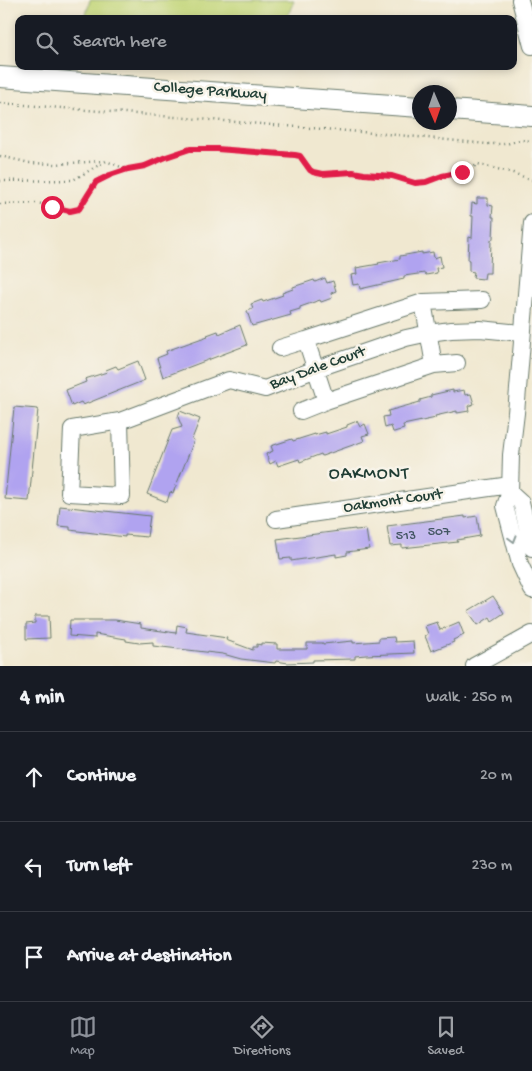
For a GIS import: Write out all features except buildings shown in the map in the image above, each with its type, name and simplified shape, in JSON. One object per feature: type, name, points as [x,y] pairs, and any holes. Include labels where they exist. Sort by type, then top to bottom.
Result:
[{"type":"main road","name":"College Parkway","points":[[0,77],[412,106]]},
{"type":"main road","points":[[457,111],[532,116]]},
{"type":"street","points":[[520,0],[532,46]]},
{"type":"street","points":[[532,223],[511,455],[510,488],[505,506],[520,564],[532,590]]},
{"type":"street","points":[[280,348],[423,302],[482,300]]},
{"type":"street","points":[[423,302],[434,365]]},
{"type":"street","name":"Bay Dale Court","points":[[120,421],[122,496],[69,493],[72,429],[120,421],[229,380],[264,389],[406,338],[429,333],[480,329],[522,333]]},
{"type":"street","points":[[306,340],[326,401]]},
{"type":"street","points":[[301,411],[434,365],[457,363]]},
{"type":"street","points":[[510,488],[522,502],[532,548]]},
{"type":"street","name":"Oakmont Court","points":[[276,519],[510,488]]},
{"type":"street","points":[[474,666],[532,634]]},
{"type":"path","points":[[0,103],[398,135],[487,144],[506,144],[521,140],[532,141]]},
{"type":"path","points":[[0,204],[38,203],[70,211],[79,209],[96,182],[128,169],[145,166],[190,149],[217,149],[295,155],[300,156],[313,172],[322,174],[353,172],[392,176],[415,183],[426,182],[469,170],[478,164],[532,180]]},
{"type":"path","points":[[0,156],[30,163],[56,164],[106,160],[128,169]]},
{"type":"path","points":[[0,181],[54,182],[73,180],[106,160]]},
{"type":"green space","points":[[90,0],[294,0],[288,15],[86,15]]},
{"type":"district","name":"OAKMONT","points":[[369,474]]},
{"type":"route","points":[[52,207],[70,211],[79,209],[96,182],[110,175],[145,166],[190,149],[217,149],[295,155],[300,156],[313,172],[322,174],[353,172],[392,176],[415,183],[426,182],[462,172]]}]
